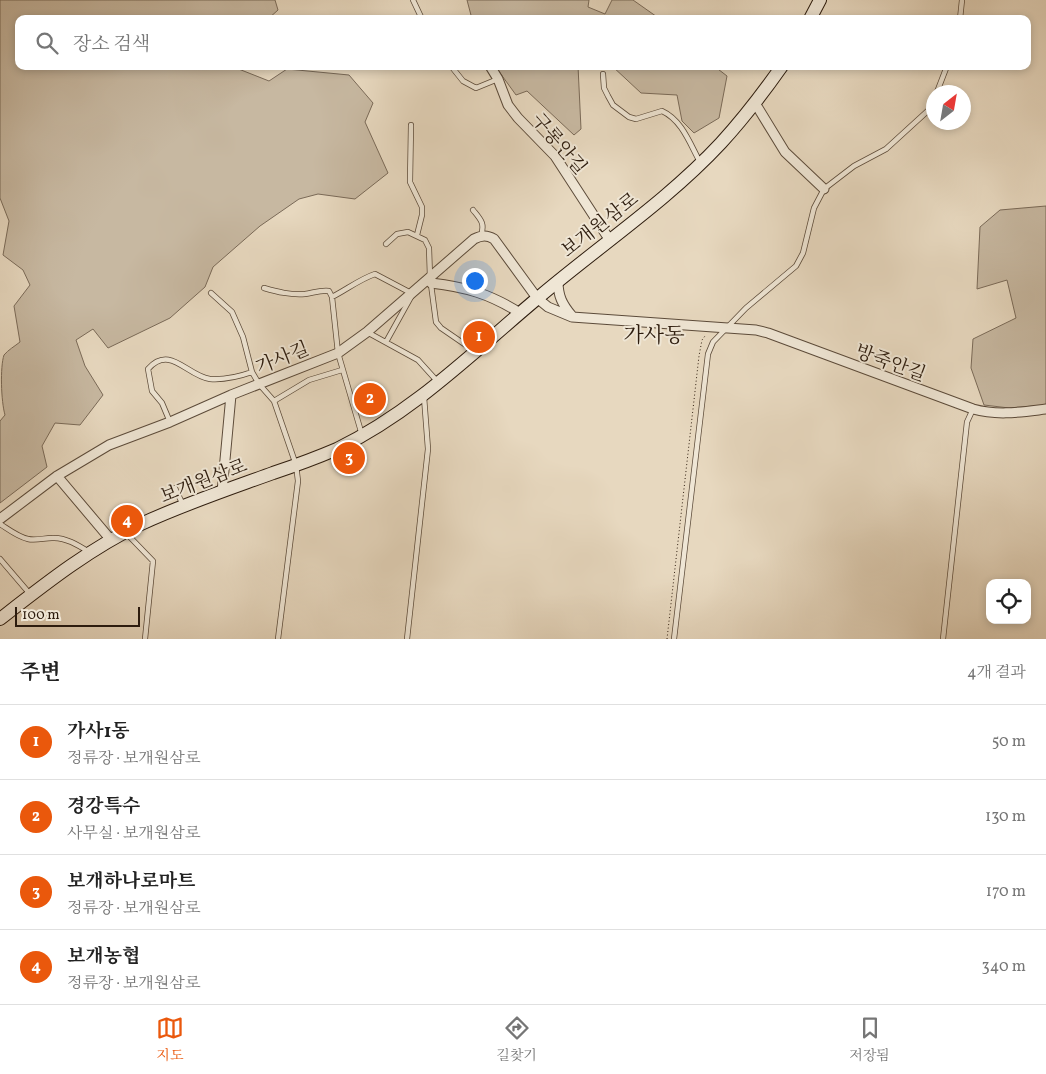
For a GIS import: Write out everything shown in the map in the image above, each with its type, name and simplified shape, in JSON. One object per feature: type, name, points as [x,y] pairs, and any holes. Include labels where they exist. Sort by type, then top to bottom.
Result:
[{"type":"main road","points":[[812,15],[820,0]]},
{"type":"main road","name":"보개원삼로","points":[[0,620],[68,566],[125,532],[184,506],[335,450],[383,424],[439,383],[558,280],[652,206],[700,164],[755,103],[779,70]]},
{"type":"street","name":"구롱안길","points":[[493,70],[498,78],[508,105],[555,156],[610,239]]},
{"type":"street","points":[[755,103],[785,152],[824,190]]},
{"type":"street","points":[[482,236],[489,236],[494,239],[538,298]]},
{"type":"street","name":"가사길","points":[[0,519],[57,476],[109,445],[338,353],[367,332],[413,292],[431,280],[474,239],[482,236]]},
{"type":"street","points":[[431,280],[472,290],[504,303],[520,313]]},
{"type":"street","points":[[558,280],[560,300],[572,317]]},
{"type":"street","name":"방죽안길","points":[[538,298],[548,307],[572,317],[712,328],[727,327],[768,333],[973,409],[998,414],[1046,409]]},
{"type":"street","points":[[222,492],[231,395]]},
{"type":"street","points":[[57,476],[111,540]]},
{"type":"lane","points":[[412,0],[420,15]]},
{"type":"lane","points":[[960,15],[962,0]]},
{"type":"lane","points":[[454,70],[463,81],[476,88],[498,78]]},
{"type":"lane","points":[[940,85],[945,70]]},
{"type":"lane","points":[[603,74],[604,88],[613,105],[636,119],[662,111],[670,115],[681,127],[700,164]]},
{"type":"lane","points":[[674,639],[708,354],[713,342],[746,308],[796,266],[803,253],[814,208],[824,190],[854,166],[886,150],[926,113]]},
{"type":"lane","points":[[411,125],[410,182],[422,207],[417,235]]},
{"type":"lane","points":[[473,210],[482,221],[484,228],[482,236]]},
{"type":"lane","points":[[386,244],[398,234],[408,232],[425,240],[429,248],[436,322],[441,328],[476,352]]},
{"type":"lane","points":[[332,297],[349,289],[366,277],[375,274],[413,292],[386,342]]},
{"type":"lane","points":[[264,288],[286,294],[306,294],[322,290],[329,292],[332,297],[338,353],[362,435]]},
{"type":"lane","points":[[211,293],[232,312],[237,322],[252,372],[259,384],[274,401],[296,465],[298,481],[278,639]]},
{"type":"lane","points":[[367,332],[418,360],[439,383]]},
{"type":"lane","points":[[170,422],[162,403],[152,391],[148,369],[154,362],[175,361],[210,379],[233,378],[252,372]]},
{"type":"lane","points":[[274,401],[309,380],[342,370]]},
{"type":"lane","points":[[407,639],[428,449],[424,395]]},
{"type":"lane","points":[[943,639],[967,422],[973,409]]},
{"type":"lane","points":[[175,488],[184,506]]},
{"type":"lane","points":[[0,524],[20,537],[29,540],[54,538],[76,544],[90,552]]},
{"type":"lane","points":[[125,532],[153,561],[145,639]]},
{"type":"lane","points":[[0,559],[31,595]]},
{"type":"path","points":[[667,639],[699,356],[702,340],[712,328]]},
{"type":"shaded area","points":[[0,0],[275,0],[278,10],[272,15],[15,15],[15,70],[241,70],[269,81],[286,70],[349,75],[373,103],[365,122],[388,173],[355,199],[318,194],[299,199],[260,226],[213,267],[205,287],[170,318],[108,348],[93,329],[76,340],[85,366],[103,395],[80,425],[55,423],[42,446],[47,467],[0,503],[0,421],[5,415],[2,367],[4,355],[20,342],[14,306],[30,285],[23,270],[3,255],[9,221],[0,198]]},
{"type":"shaded area","points":[[467,0],[589,0],[588,7],[605,14],[612,0],[633,0],[654,15],[471,15]]},
{"type":"shaded area","points":[[498,70],[578,70],[581,129],[574,135],[527,91],[516,95]]},
{"type":"shaded area","points":[[616,70],[719,70],[727,76],[719,118],[694,133],[682,121],[677,95],[641,93]]},
{"type":"shaded area","points":[[1046,206],[1046,405],[1009,408],[984,405],[971,368],[973,339],[1016,318],[1007,280],[977,289],[980,227],[1000,210]]},
{"type":"place","name":"가사1동","points":[[479,337]]},
{"type":"place","name":"경강특수","points":[[370,399]]},
{"type":"place","name":"보개하나로마트","points":[[349,458]]},
{"type":"place","name":"보개농협","points":[[127,521]]},
{"type":"district","name":"가사동","points":[[654,335]]}]
